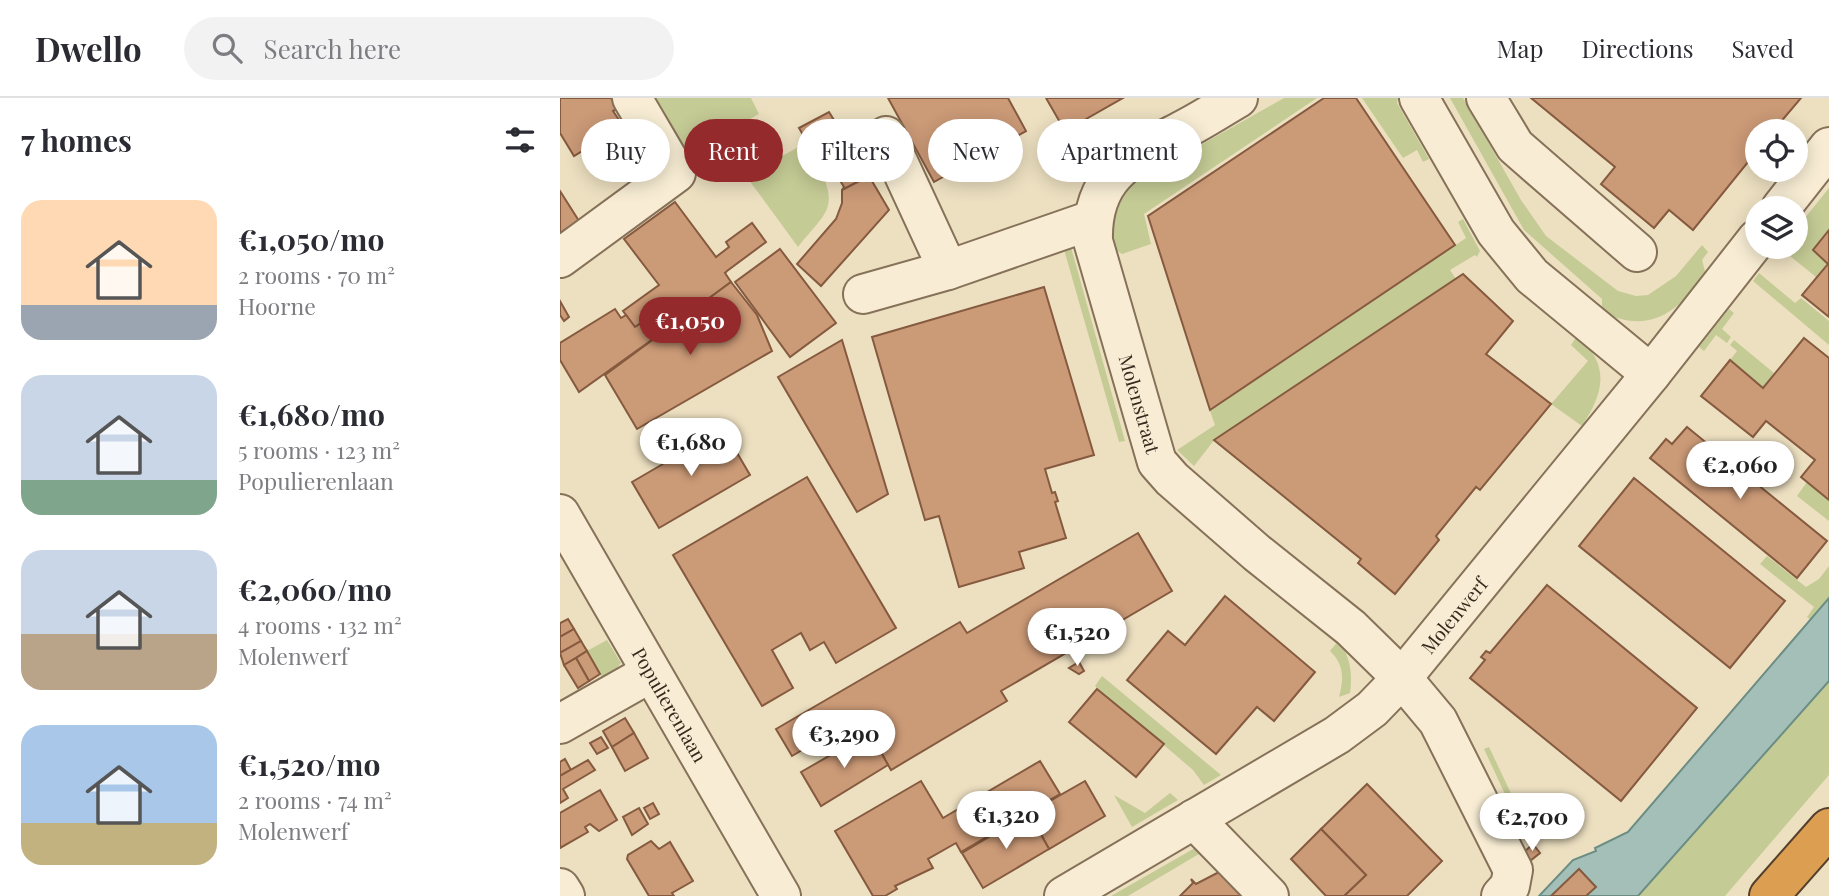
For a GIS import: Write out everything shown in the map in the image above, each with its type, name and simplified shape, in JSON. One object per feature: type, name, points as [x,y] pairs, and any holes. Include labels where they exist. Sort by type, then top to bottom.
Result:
[{"type":"highway","points":[[1769,896],[1829,828]]},
{"type":"street","points":[[560,258],[676,173],[632,98]]},
{"type":"street","name":"Molenstraat","points":[[1238,98],[1127,160],[1105,186],[1093,220],[1093,241],[1160,468],[1257,553],[1351,628],[1402,678]]},
{"type":"street","points":[[1419,98],[1496,232],[1532,276],[1651,374]]},
{"type":"street","points":[[1486,98],[1515,146],[1637,252]]},
{"type":"street","points":[[1790,196],[1829,147]]},
{"type":"street","points":[[907,182],[948,270]]},
{"type":"street","points":[[863,295],[948,270],[1093,220]]},
{"type":"street","name":"Molenwerf","points":[[1064,896],[1337,735],[1372,709],[1402,678],[1651,374],[1745,254]]},
{"type":"street","name":"Populierenlaan","points":[[560,514],[781,896]]},
{"type":"street","points":[[560,724],[650,673]]},
{"type":"street","points":[[1402,678],[1438,721],[1513,870],[1510,886],[1501,896]]},
{"type":"street","points":[[1194,819],[1269,896]]},
{"type":"street","points":[[560,888],[565,896]]},
{"type":"green space","points":[[643,98],[751,98],[759,114],[750,119],[684,119],[684,155],[679,158],[670,143],[670,119],[656,119]]},
{"type":"green space","points":[[1284,98],[1317,98],[1202,175],[1202,144]]},
{"type":"green space","points":[[1362,98],[1398,98],[1397,103],[1429,159],[1423,162],[1417,150],[1403,158]]},
{"type":"green space","points":[[1450,98],[1463,98],[1521,200],[1546,236],[1618,291],[1636,296],[1648,295],[1676,276],[1702,245],[1708,252],[1702,260],[1706,275],[1684,300],[1661,316],[1635,321],[1619,319],[1602,312],[1602,299],[1524,230]]},
{"type":"green space","points":[[797,148],[797,182],[826,182],[828,191],[827,209],[798,247],[750,182],[783,182],[783,156]]},
{"type":"green space","points":[[1131,182],[1192,182],[1144,214],[1151,244],[1122,254],[1111,247],[1109,209]]},
{"type":"green space","points":[[1829,188],[1829,230],[1812,250],[1827,263],[1816,277],[1794,259],[1808,259],[1808,214]]},
{"type":"green space","points":[[1463,219],[1480,251],[1477,257],[1475,255],[1450,270],[1456,279],[1215,439],[1194,466],[1177,450],[1215,425],[1210,411],[1466,238],[1458,222]]},
{"type":"green space","points":[[1064,240],[1069,240],[1125,441],[1119,442],[1065,253]]},
{"type":"green space","points":[[1759,273],[1795,303],[1801,298],[1829,321],[1829,345],[1753,281]]},
{"type":"green space","points":[[1729,309],[1734,313],[1722,329],[1731,337],[1727,343],[1716,335],[1704,351],[1699,347]]},
{"type":"green space","points":[[1577,336],[1595,358],[1601,380],[1595,402],[1582,426],[1551,404],[1588,361],[1571,345]]},
{"type":"green space","points":[[1734,340],[1774,373],[1763,387],[1730,360],[1737,351],[1730,345]]},
{"type":"green space","points":[[1807,482],[1829,499],[1829,521],[1797,496]]},
{"type":"green space","points":[[1767,556],[1806,587],[1819,579],[1829,566],[1829,598],[1811,620],[1807,617],[1814,607],[1760,564]]},
{"type":"green space","points":[[607,640],[621,663],[605,683],[587,651]]},
{"type":"green space","points":[[1339,640],[1350,665],[1351,679],[1350,693],[1339,697],[1342,672],[1330,651]]},
{"type":"green space","points":[[1102,676],[1221,775],[1204,785],[1193,770],[1095,686]]},
{"type":"green space","points":[[1829,681],[1829,775],[1725,896],[1638,896]]},
{"type":"green space","points":[[1489,747],[1517,806],[1516,813],[1507,821],[1511,807],[1484,749]]},
{"type":"green space","points":[[1170,793],[1178,800],[1132,827],[1114,795],[1145,813]]},
{"type":"green space","points":[[1195,848],[1204,851],[1128,896],[1111,896]]},
{"type":"water","points":[[1829,598],[1829,681],[1638,896],[1539,896],[1573,860],[1596,851],[1595,848],[1628,832]]},
{"type":"building","points":[[560,98],[611,98],[617,109],[613,111],[618,119],[581,119],[581,152],[574,156],[560,133]]},
{"type":"building","points":[[888,98],[1008,98],[1019,119],[928,119],[928,171],[914,145],[914,119],[900,119]]},
{"type":"building","points":[[1046,98],[1123,98],[1086,119],[1058,119]]},
{"type":"building","points":[[1324,98],[1356,98],[1455,245],[1210,410],[1148,216]]},
{"type":"building","points":[[1531,98],[1801,98],[1783,119],[1745,119],[1745,166],[1693,230],[1669,210],[1654,228],[1601,184],[1615,167]]},
{"type":"building","points":[[829,112],[833,119],[816,119]]},
{"type":"building","points":[[841,182],[857,182],[842,190],[844,187]]},
{"type":"building","points":[[857,182],[873,182],[889,210],[821,286],[797,264],[836,219],[842,203],[842,190]]},
{"type":"building","points":[[560,191],[579,221],[560,233]]},
{"type":"building","points":[[675,202],[716,257],[729,247],[726,242],[752,223],[766,242],[727,271],[725,273],[731,282],[699,306],[693,299],[663,317],[659,312],[635,327],[623,311],[659,285],[624,239]]},
{"type":"building","points":[[1829,230],[1829,317],[1802,295],[1828,264],[1813,250]]},
{"type":"building","points":[[780,249],[836,323],[790,357],[735,282]]},
{"type":"building","points":[[1463,274],[1513,321],[1486,354],[1551,404],[1480,490],[1476,487],[1436,536],[1439,540],[1395,594],[1358,563],[1361,559],[1214,440]]},
{"type":"building","points":[[731,282],[757,315],[772,351],[637,429],[605,375]]},
{"type":"building","points":[[1044,287],[1094,455],[1045,469],[1052,493],[1055,492],[1058,501],[1055,502],[1066,538],[1019,552],[1024,568],[959,587],[939,516],[925,520],[872,337]]},
{"type":"building","points":[[693,299],[699,306],[579,392],[560,360],[560,343],[615,309],[621,318],[626,315],[635,327],[659,312],[663,317]]},
{"type":"building","points":[[560,301],[569,317],[564,321],[560,315]]},
{"type":"building","points":[[1804,338],[1829,358],[1829,500],[1801,477],[1815,460],[1766,421],[1753,437],[1701,396],[1730,360],[1763,388]]},
{"type":"building","points":[[842,340],[888,494],[857,512],[778,377]]},
{"type":"building","points":[[1687,427],[1827,541],[1797,578],[1650,458],[1666,439],[1672,444]]},
{"type":"building","points":[[723,429],[750,475],[659,528],[632,482]]},
{"type":"building","points":[[807,477],[896,628],[836,663],[824,642],[810,650],[801,633],[772,650],[793,688],[762,706],[673,555]]},
{"type":"building","points":[[1634,478],[1785,601],[1730,668],[1579,546]]},
{"type":"building","points":[[1138,533],[1172,591],[1001,691],[1007,701],[891,770],[860,716],[792,756],[776,729],[960,622],[967,633]]},
{"type":"building","points":[[1547,585],[1697,708],[1621,801],[1470,678],[1485,660],[1481,657],[1486,651],[1490,653]]},
{"type":"building","points":[[1225,596],[1315,672],[1274,721],[1257,707],[1216,754],[1127,680],[1168,631],[1185,645]]},
{"type":"building","points":[[568,619],[574,629],[560,637],[560,623]]},
{"type":"building","points":[[574,629],[581,641],[560,653],[560,637]]},
{"type":"building","points":[[581,641],[587,651],[564,665],[560,653]]},
{"type":"building","points":[[587,651],[600,674],[589,681],[576,658]]},
{"type":"building","points":[[576,658],[589,681],[578,688],[564,665]]},
{"type":"building","points":[[1079,662],[1084,671],[1079,674],[1069,668]]},
{"type":"building","points":[[1097,689],[1164,744],[1136,777],[1069,722]]},
{"type":"building","points":[[625,718],[634,733],[612,747],[603,731]]},
{"type":"building","points":[[634,733],[648,758],[625,771],[612,747]]},
{"type":"building","points":[[872,736],[888,765],[821,806],[801,772],[857,740],[859,744]]},
{"type":"building","points":[[601,737],[608,748],[597,754],[590,743]]},
{"type":"building","points":[[565,759],[571,770],[560,776],[560,762]]},
{"type":"building","points":[[588,760],[595,770],[563,789],[568,798],[560,803],[560,776]]},
{"type":"building","points":[[1040,761],[1060,794],[961,852],[956,843],[928,859],[933,868],[895,886],[897,889],[885,896],[873,896],[835,831],[921,781],[943,818]]},
{"type":"building","points":[[1085,781],[1105,816],[1049,849],[1029,813]]},
{"type":"building","points":[[1367,784],[1442,861],[1407,896],[1344,896],[1366,875],[1321,829]]},
{"type":"building","points":[[600,790],[617,820],[599,831],[590,824],[585,827],[588,832],[560,848],[560,813]]},
{"type":"building","points":[[653,803],[659,814],[650,819],[644,808]]},
{"type":"building","points":[[639,808],[648,824],[632,835],[623,817]]},
{"type":"building","points":[[1029,813],[1049,849],[983,888],[962,853]]},
{"type":"building","points":[[1321,829],[1366,875],[1344,896],[1326,896],[1291,859]]},
{"type":"building","points":[[651,841],[659,849],[670,842],[693,881],[672,893],[674,896],[649,896],[627,859],[628,855]]},
{"type":"building","points":[[1533,844],[1540,853],[1530,861],[1524,852]]},
{"type":"building","points":[[1579,869],[1596,887],[1586,896],[1551,896]]},
{"type":"building","points":[[1219,872],[1242,896],[1180,896],[1193,883],[1191,879],[1196,884]]}]
